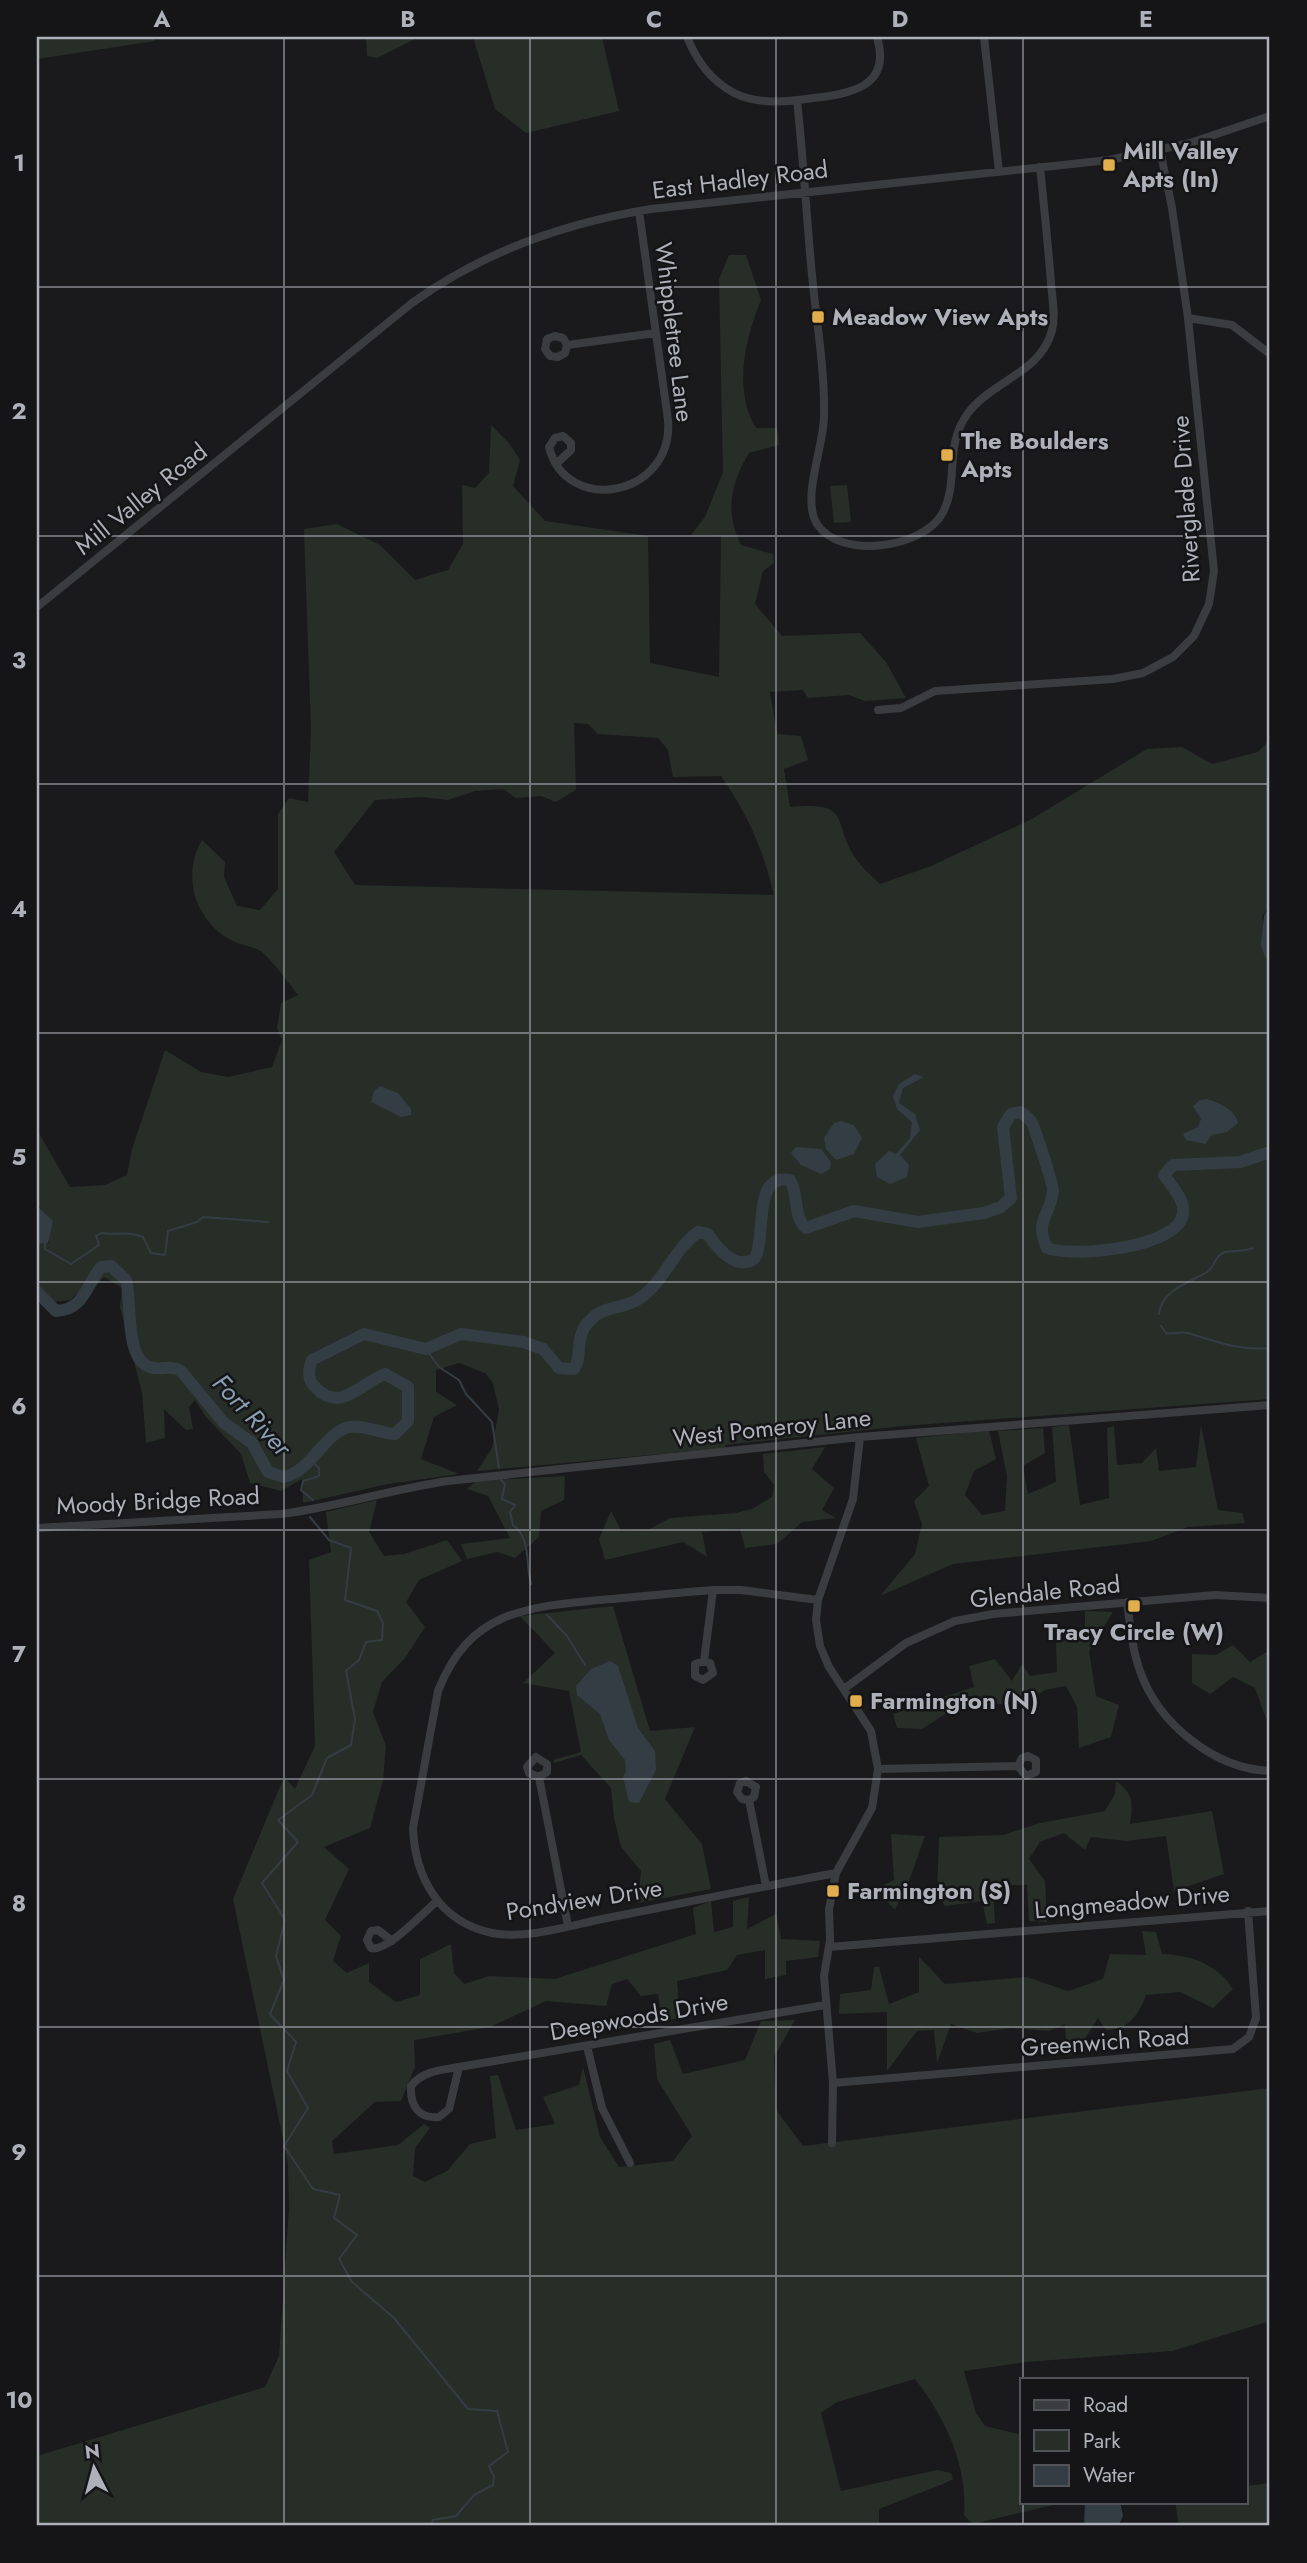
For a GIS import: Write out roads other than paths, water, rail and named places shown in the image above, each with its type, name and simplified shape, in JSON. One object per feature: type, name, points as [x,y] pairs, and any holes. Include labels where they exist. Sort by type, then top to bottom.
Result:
[{"type":"street","points":[[687,37],[704,69],[732,92],[760,100],[797,100],[846,94],[865,85],[878,65],[880,51],[877,37]]},
{"type":"street","points":[[984,37],[999,172]]},
{"type":"street","points":[[797,100],[824,414],[822,444],[811,498],[815,520],[832,539],[853,546],[914,538],[937,521],[947,503],[952,449],[964,418],[986,393],[1032,364],[1052,332],[1054,315],[1040,167]]},
{"type":"street","name":"East Hadley Road","points":[[269,421],[412,303],[462,270],[552,232],[639,211],[999,172],[1160,150],[1270,116]]},
{"type":"street","name":"Riverglade Drive","points":[[878,710],[901,708],[928,693],[942,690],[1132,676],[1168,660],[1191,640],[1208,607],[1214,578],[1188,318],[1172,208],[1160,150]]},
{"type":"street","name":"Whippletree Lane","points":[[557,463],[575,481],[601,489],[634,485],[655,468],[664,450],[669,426],[639,211]]},
{"type":"street","points":[[1188,318],[1232,325],[1270,354]]},
{"type":"street","points":[[567,345],[656,333]]},
{"type":"street","name":"Mill Valley Road","points":[[37,607],[269,421]]},
{"type":"street","name":"West Pomeroy Lane","points":[[281,1514],[392,1489],[448,1481],[860,1437],[1270,1405]]},
{"type":"street","points":[[832,2143],[833,2082],[825,2005],[829,1909],[836,1873],[872,1808],[878,1769],[871,1731],[829,1667],[820,1646],[816,1620],[818,1600],[853,1499],[860,1437]]},
{"type":"street","name":"Moody Bridge Road","points":[[37,1528],[281,1514]]},
{"type":"street","points":[[704,1661],[713,1590]]},
{"type":"street","name":"Pondview Drive","points":[[818,1600],[741,1590],[713,1590],[524,1608],[490,1623],[461,1649],[446,1670],[438,1691],[413,1828],[418,1869],[437,1901],[462,1921],[491,1933],[519,1934],[568,1926],[836,1873]]},
{"type":"street","name":"Glendale Road","points":[[844,1689],[905,1643],[955,1621],[993,1614],[1215,1595],[1270,1598]]},
{"type":"street","points":[[1127,1602],[1133,1647],[1141,1674],[1166,1716],[1209,1752],[1240,1766],[1270,1771]]},
{"type":"street","points":[[878,1769],[1018,1766]]},
{"type":"street","points":[[539,1777],[568,1926]]},
{"type":"street","points":[[748,1800],[766,1886]]},
{"type":"street","points":[[392,1941],[437,1901]]},
{"type":"street","name":"Greenwich Road","points":[[833,2082],[1233,2049],[1249,2037],[1256,2018],[1248,1911]]},
{"type":"street","name":"Longmeadow Drive","points":[[829,1947],[1270,1911]]},
{"type":"street","name":"Deepwoods Drive","points":[[459,2067],[449,2109],[439,2117],[421,2115],[410,2097],[415,2081],[433,2072],[459,2067],[825,2005]]},
{"type":"street","points":[[587,2046],[599,2098],[630,2163]]},
{"type":"water","points":[[915,1074],[924,1077],[903,1088],[899,1103],[915,1114],[920,1130],[900,1155],[909,1165],[907,1177],[890,1184],[877,1177],[875,1164],[889,1151],[896,1154],[910,1138],[912,1122],[897,1109],[893,1096],[899,1084]]},
{"type":"water","points":[[380,1086],[398,1093],[411,1109],[411,1115],[401,1117],[371,1102],[374,1091]]},
{"type":"water","points":[[1207,1099],[1230,1110],[1238,1123],[1227,1132],[1212,1135],[1205,1144],[1186,1140],[1183,1134],[1198,1127],[1201,1119],[1193,1106],[1200,1100]]},
{"type":"water","points":[[841,1121],[854,1125],[862,1138],[854,1154],[836,1160],[826,1149],[824,1138],[834,1123]]},
{"type":"water","points":[[796,1147],[821,1149],[831,1162],[830,1169],[821,1174],[801,1165],[791,1153]]},
{"type":"water","points":[[37,1206],[53,1221],[48,1243],[37,1244]]},
{"type":"water","points":[[610,1661],[618,1666],[638,1728],[655,1751],[656,1770],[639,1803],[629,1802],[623,1777],[626,1771],[625,1760],[609,1740],[600,1714],[577,1695],[576,1686],[591,1669]]},
{"type":"water","points":[[1085,2504],[1120,2504],[1123,2516],[1118,2526],[1084,2526]]},
{"type":"waterway","name":"Fort River","points":[[1270,917],[1267,944],[1270,953]]},
{"type":"waterway","name":"Fort River","points":[[37,1292],[56,1311],[65,1310],[79,1301],[101,1267],[111,1266],[126,1280],[130,1328],[136,1353],[142,1362],[154,1368],[181,1371],[224,1423],[252,1443],[268,1472],[284,1477],[303,1467],[341,1430],[356,1427],[395,1434],[408,1421],[408,1387],[385,1374],[350,1394],[333,1398],[324,1395],[309,1378],[312,1360],[364,1334],[426,1349],[461,1334],[524,1342],[543,1349],[559,1368],[574,1369],[578,1360],[580,1338],[590,1320],[597,1314],[640,1298],[663,1275],[682,1247],[698,1232],[708,1234],[716,1246],[734,1260],[747,1262],[754,1259],[758,1250],[765,1197],[769,1187],[778,1181],[790,1180],[799,1218],[806,1228],[854,1211],[918,1222],[984,1213],[1001,1207],[1011,1198],[1003,1127],[1011,1114],[1020,1112],[1032,1123],[1053,1187],[1042,1225],[1047,1248],[1060,1251],[1101,1251],[1146,1242],[1164,1235],[1177,1225],[1183,1213],[1182,1203],[1164,1175],[1173,1165],[1240,1162],[1270,1152]]},
{"type":"waterway","points":[[45,1243],[45,1249],[71,1264],[99,1245],[96,1236],[101,1233],[143,1237],[151,1253],[165,1255],[168,1231],[197,1222],[203,1217],[268,1222]]},
{"type":"waterway","points":[[1159,1314],[1170,1293],[1207,1272],[1221,1254],[1253,1248]]},
{"type":"waterway","points":[[1161,1326],[1166,1333],[1188,1333],[1239,1347],[1270,1348]]},
{"type":"waterway","points":[[426,1349],[439,1367],[459,1380],[466,1394],[492,1422],[499,1468]]},
{"type":"waterway","points":[[311,1460],[319,1468],[319,1476],[303,1481],[301,1490],[313,1500]]},
{"type":"waterway","points":[[501,1480],[505,1484],[502,1499],[515,1505],[510,1512],[513,1525],[523,1538],[531,1584]]},
{"type":"waterway","points":[[310,1517],[329,1540],[351,1548],[345,1600],[377,1611],[383,1623],[382,1640],[366,1642],[359,1660],[346,1671],[355,1719],[351,1745],[327,1758],[312,1795],[278,1820],[298,1842],[262,1883],[285,1920],[276,1956],[284,1980],[270,2014],[296,2042],[287,2071],[308,2108],[284,2146],[313,2189],[340,2195],[334,2218],[357,2235],[339,2259],[352,2282],[394,2318],[468,2409],[497,2411],[508,2452],[489,2466],[494,2477],[493,2485],[474,2495],[456,2516],[433,2520],[431,2526]]},
{"type":"waterway","points":[[547,1615],[567,1636],[585,1665]]},
{"type":"place","name":"Mill Valley Apts (In)","points":[[1109,165]]},
{"type":"place","name":"Meadow View Apts","points":[[818,317]]},
{"type":"place","name":"The Boulders Apts","points":[[947,455]]},
{"type":"place","name":"Tracy Circle (W)","points":[[1134,1606]]},
{"type":"place","name":"Farmington (N)","points":[[856,1701]]},
{"type":"place","name":"Farmington (S)","points":[[833,1891]]}]
